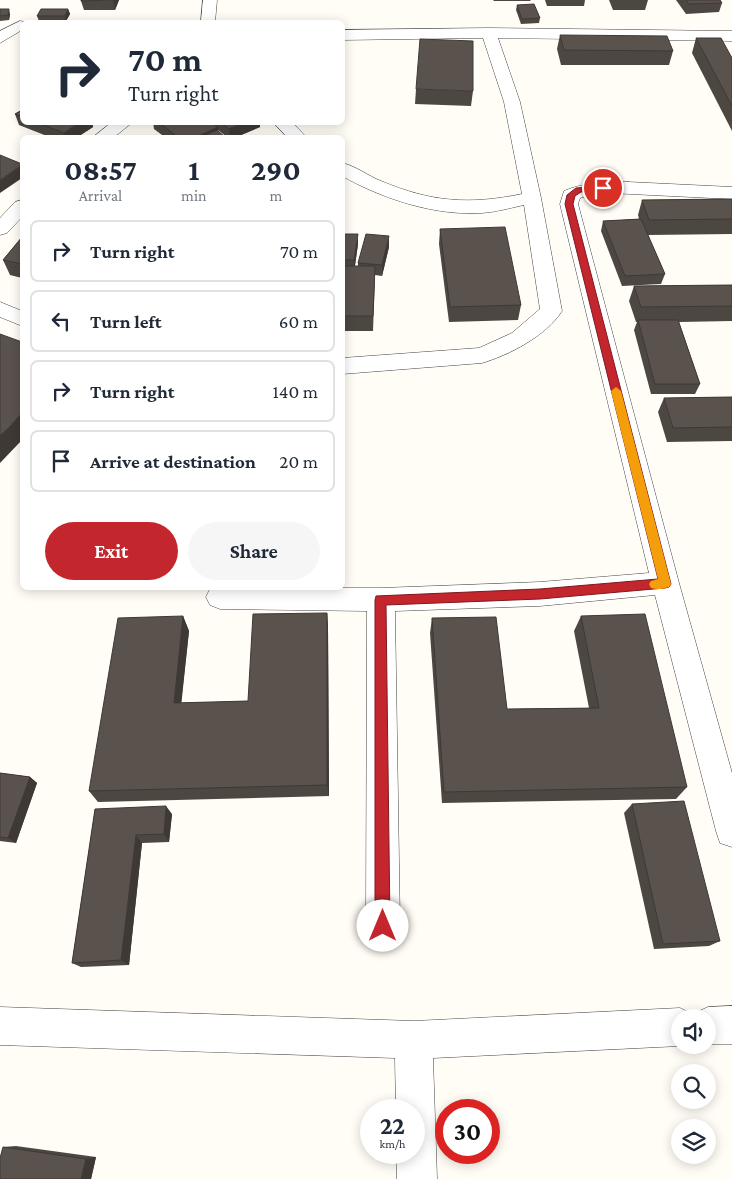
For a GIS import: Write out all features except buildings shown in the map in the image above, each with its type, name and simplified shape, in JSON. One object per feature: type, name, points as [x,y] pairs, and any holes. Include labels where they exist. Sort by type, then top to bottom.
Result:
[{"type":"street","points":[[208,20],[210,0]]},
{"type":"street","points":[[0,25],[20,25]]},
{"type":"street","points":[[0,38],[20,26]]},
{"type":"street","points":[[345,35],[489,33],[732,36]]},
{"type":"street","points":[[345,366],[482,355],[520,338],[550,311],[532,198],[512,102],[489,33]]},
{"type":"street","points":[[105,135],[120,125]]},
{"type":"street","points":[[284,125],[296,135]]},
{"type":"street","points":[[346,175],[401,195],[449,206],[483,207],[532,198]]},
{"type":"street","points":[[732,192],[692,193],[603,188],[579,190],[571,195],[569,204],[665,584],[732,831]]},
{"type":"street","points":[[0,229],[20,208]]},
{"type":"street","points":[[0,309],[20,318]]},
{"type":"street","points":[[220,597],[380,600],[540,594],[665,584]]},
{"type":"street","points":[[380,600],[383,926]]},
{"type":"street","points":[[716,1026],[732,1025]]},
{"type":"street","points":[[0,1026],[414,1040],[671,1027]]},
{"type":"street","points":[[414,1040],[417,1179]]},
{"type":"slow traffic","points":[[616,391],[665,584],[655,584]]},
{"type":"route","points":[[383,926],[380,600],[540,594],[665,584],[569,204],[571,195],[579,190],[603,188]]}]
